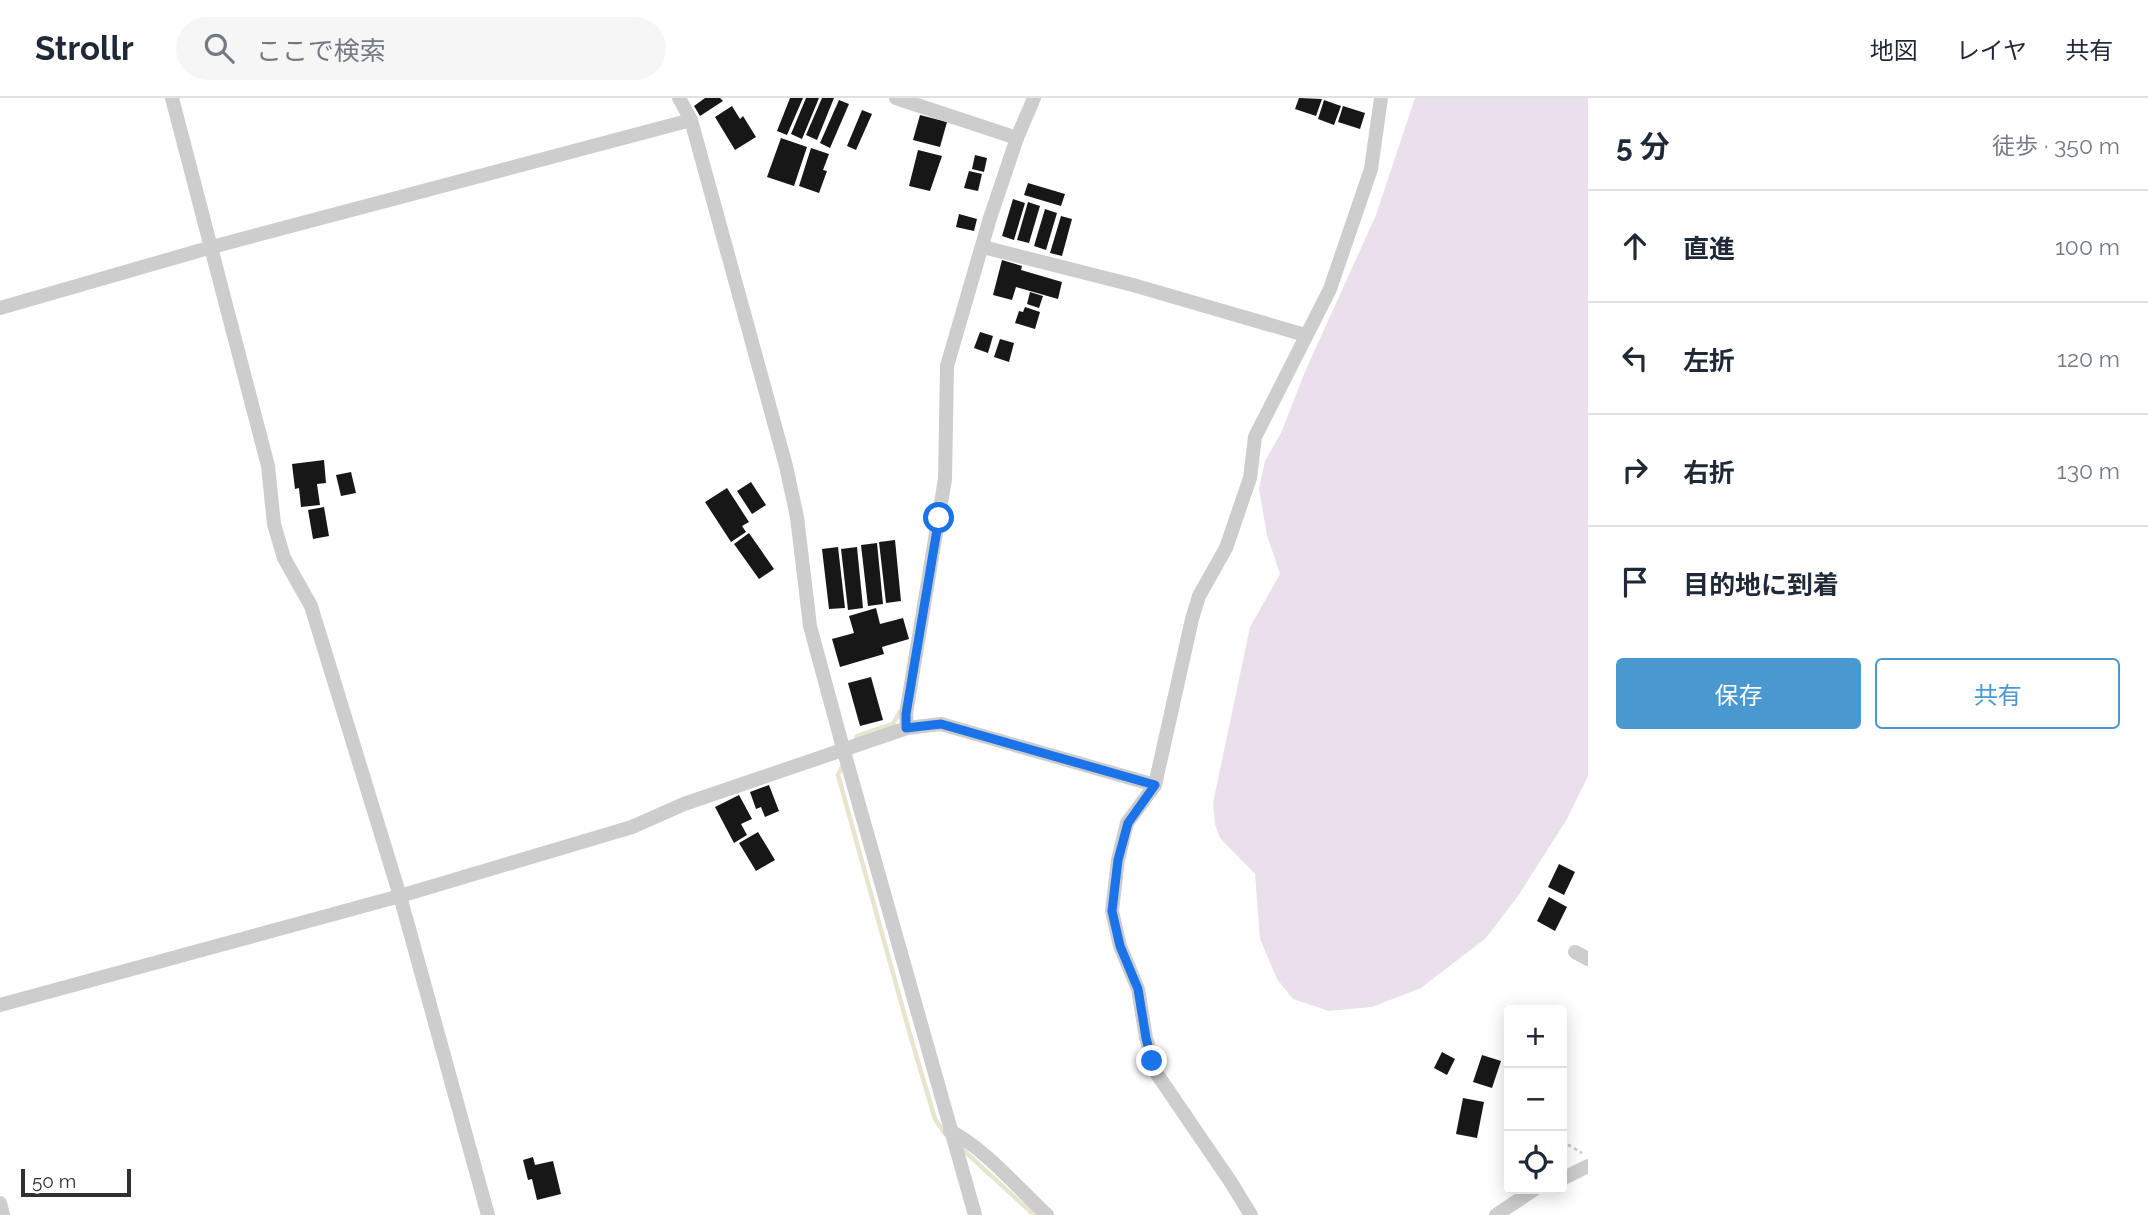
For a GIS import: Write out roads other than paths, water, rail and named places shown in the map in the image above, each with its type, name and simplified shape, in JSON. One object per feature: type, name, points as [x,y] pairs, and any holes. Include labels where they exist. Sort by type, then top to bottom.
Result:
[{"type":"street","points":[[172,98],[268,466],[268,488],[277,536],[284,558],[311,606],[400,895],[488,1215]]},
{"type":"street","points":[[679,98],[691,120],[786,466],[797,517],[810,626],[975,1215]]},
{"type":"street","points":[[896,98],[1017,138]]},
{"type":"street","points":[[906,728],[906,714],[945,480],[947,366],[990,218],[1017,138],[1034,98]]},
{"type":"street","points":[[1251,1215],[1157,1074],[1146,1038],[1138,989],[1116,933],[1112,911],[1114,887],[1128,823],[1155,785],[1199,596],[1226,548],[1250,478],[1255,437],[1331,289],[1371,169],[1381,98]]},
{"type":"street","points":[[0,308],[212,247],[691,120]]},
{"type":"street","points":[[983,247],[1133,285],[1306,335]]},
{"type":"street","points":[[0,1006],[400,895],[632,827],[684,804],[906,728],[941,724],[1155,785]]},
{"type":"street","points":[[950,1131],[975,1147],[1047,1215]]},
{"type":"street","points":[[1567,1176],[1588,1166]]},
{"type":"street","points":[[1496,1215],[1528,1194]]},
{"type":"street","points":[[0,1203],[4,1215]]},
{"type":"waterway","points":[[855,741],[857,736],[893,724],[900,712]]},
{"type":"waterway","points":[[843,765],[838,775],[935,1119],[945,1134]]},
{"type":"waterway","points":[[960,1147],[1034,1215]]}]
